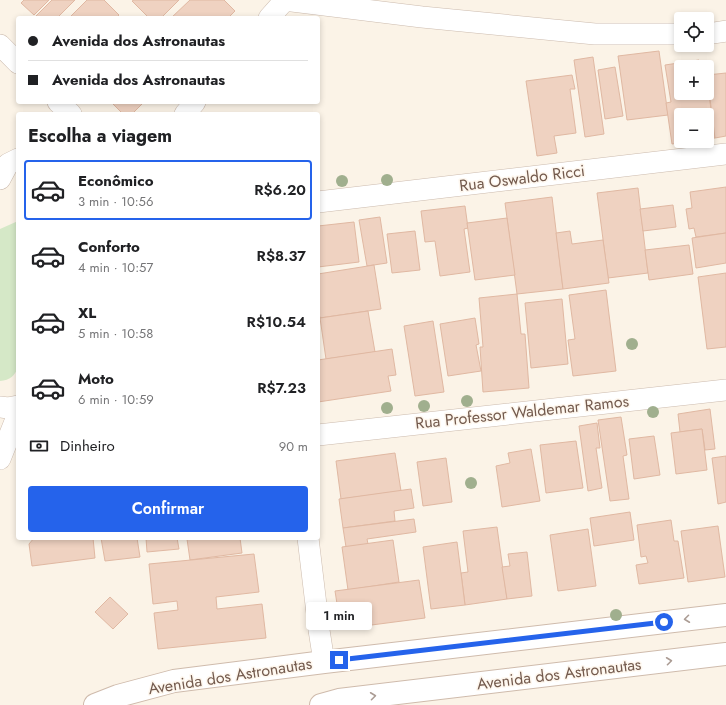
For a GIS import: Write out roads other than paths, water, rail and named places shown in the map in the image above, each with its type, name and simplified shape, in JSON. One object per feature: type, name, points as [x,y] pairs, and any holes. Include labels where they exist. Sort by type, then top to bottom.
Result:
[{"type":"main road","name":"Avenida dos Astronautas","points":[[95,705],[122,700],[174,681],[726,615]]},
{"type":"main road","name":"Avenida dos Astronautas","points":[[321,705],[339,700],[726,654]]},
{"type":"street","points":[[272,16],[285,0],[422,17],[595,34],[674,34]]},
{"type":"street","points":[[401,0],[422,17]]},
{"type":"street","points":[[714,33],[726,30]]},
{"type":"street","points":[[0,44],[16,61]]},
{"type":"street","points":[[60,104],[69,112]]},
{"type":"street","name":"Rua Oswaldo Ricci","points":[[320,202],[726,154]]},
{"type":"street","points":[[0,179],[8,164],[16,160]]},
{"type":"street","name":"Rua Professor Waldemar Ramos","points":[[320,435],[726,390]]},
{"type":"street","points":[[0,407],[8,408],[16,406]]},
{"type":"street","points":[[0,459],[16,419]]},
{"type":"street","points":[[308,540],[324,662]]}]
